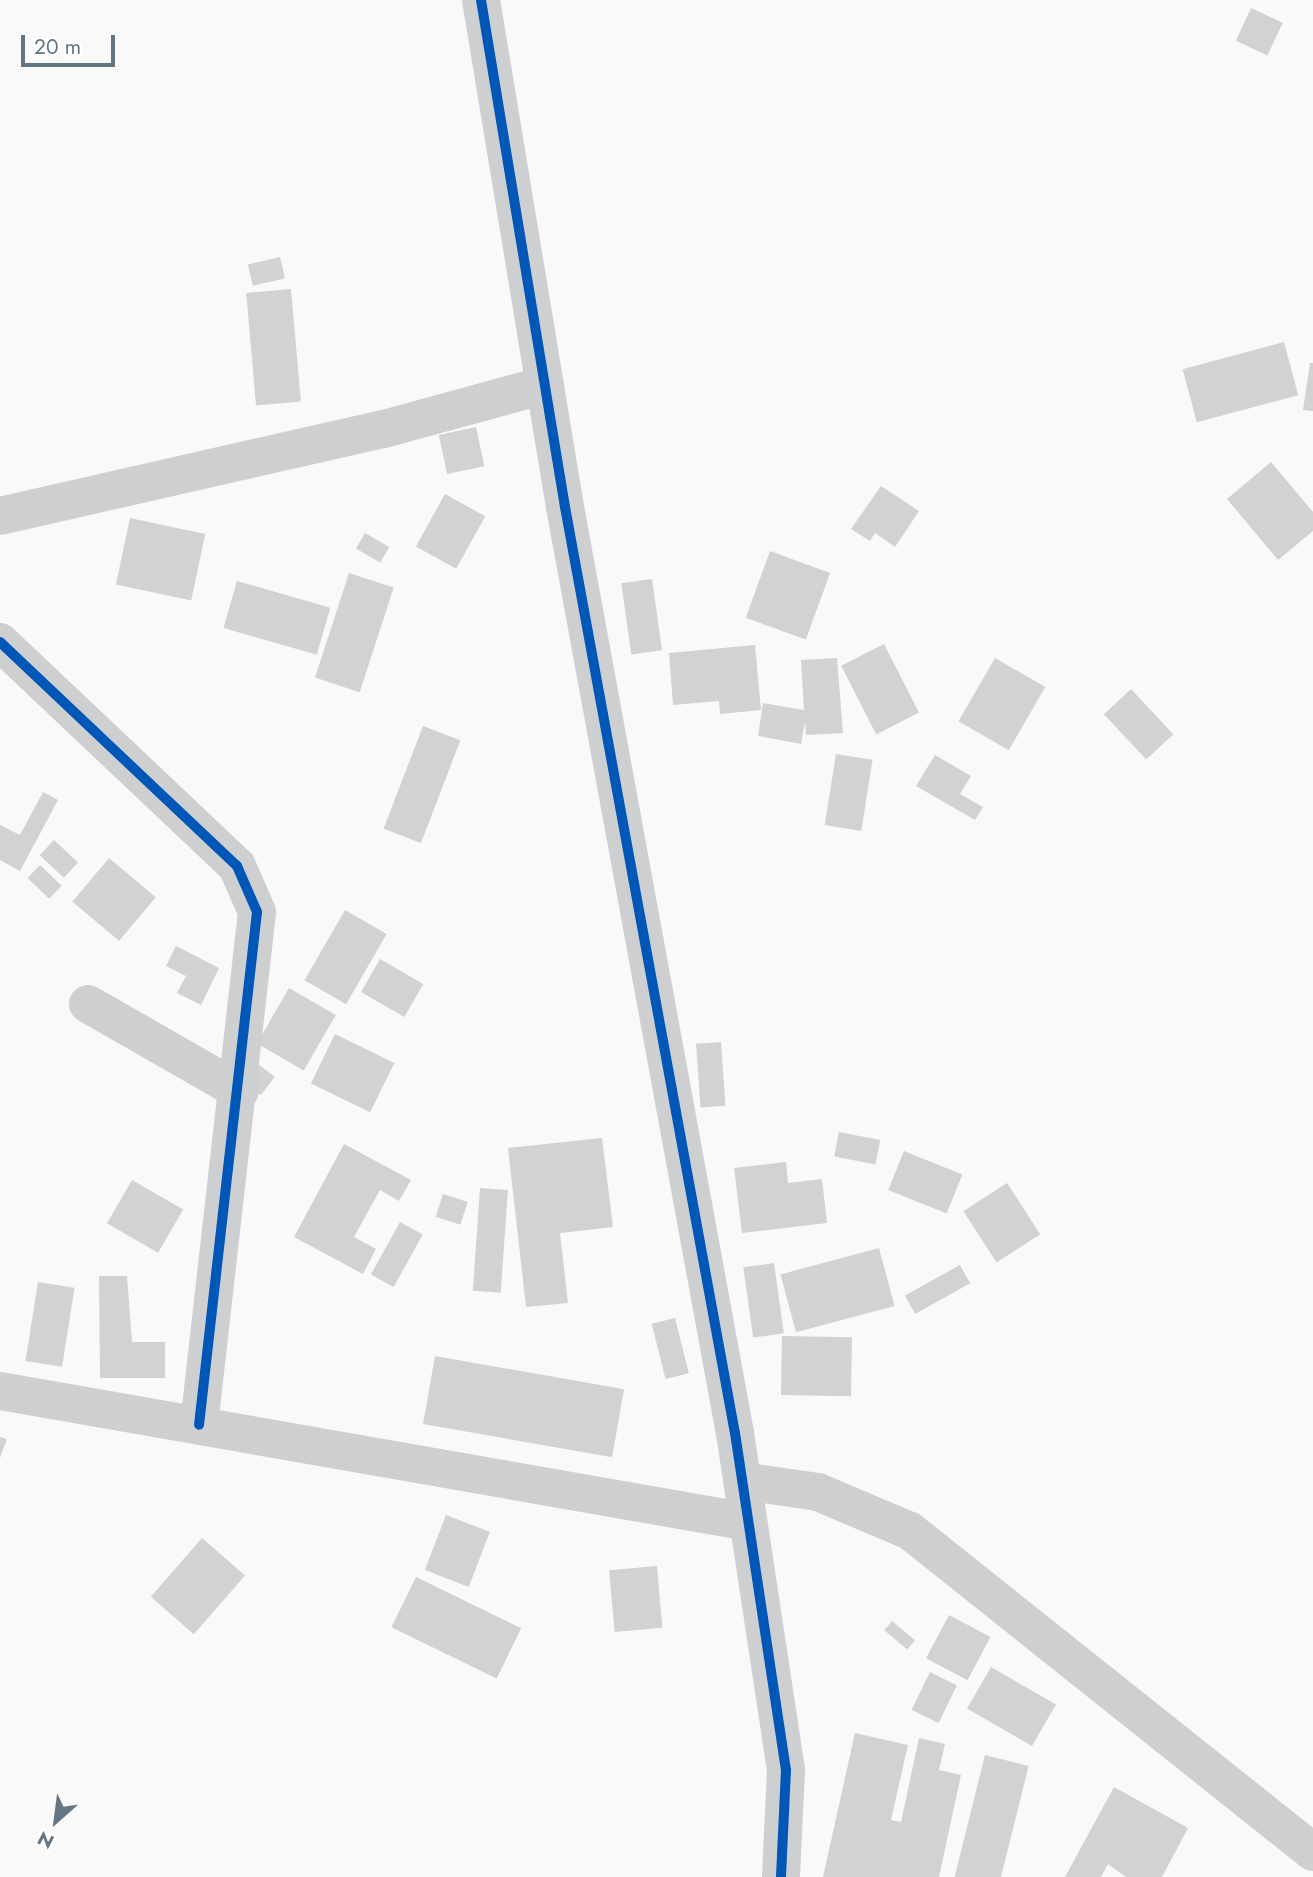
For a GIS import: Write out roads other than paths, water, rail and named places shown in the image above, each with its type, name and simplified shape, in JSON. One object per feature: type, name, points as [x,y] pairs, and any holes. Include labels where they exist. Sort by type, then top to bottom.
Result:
[{"type":"street","points":[[481,0],[545,385],[742,1481],[786,1770],[781,1877]]},
{"type":"street","points":[[0,516],[384,429],[545,385]]},
{"type":"street","points":[[0,642],[237,866],[257,912],[240,1091],[199,1425]]},
{"type":"street","points":[[88,1004],[240,1091]]},
{"type":"street","points":[[0,1391],[748,1522]]},
{"type":"street","points":[[742,1481],[818,1492],[910,1531],[1313,1852]]}]
